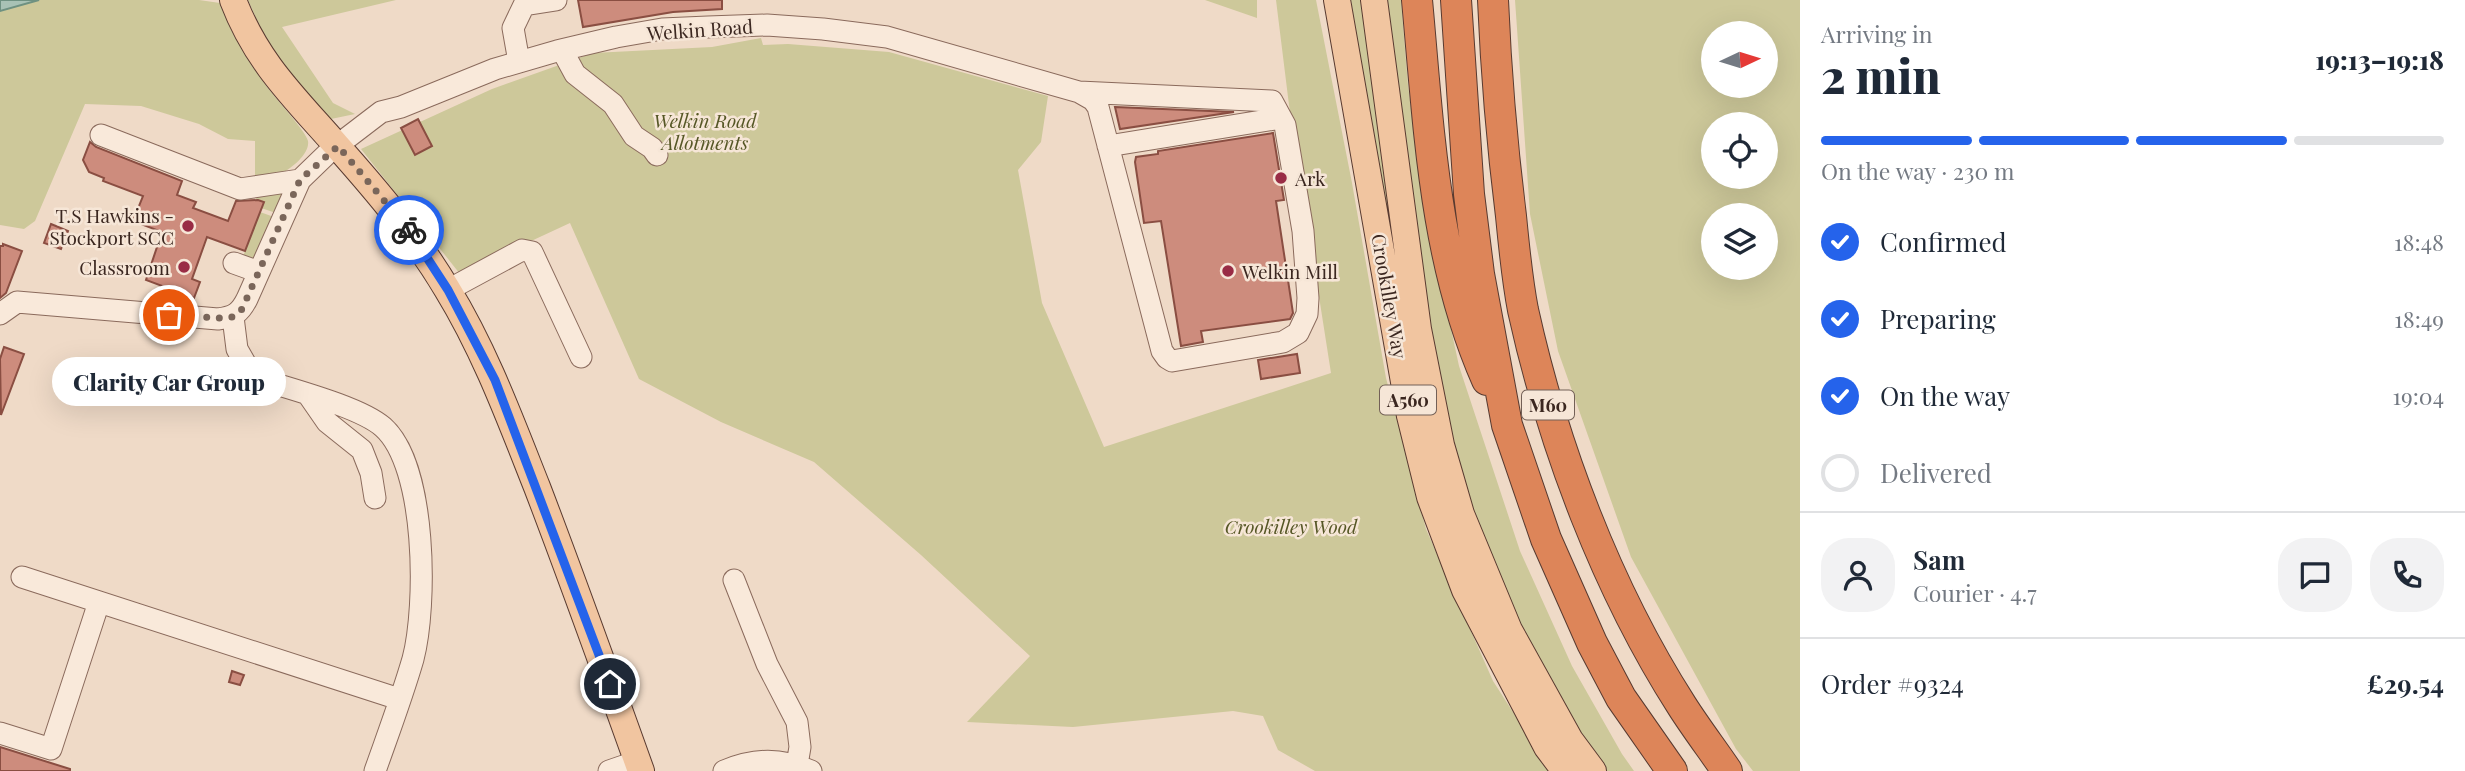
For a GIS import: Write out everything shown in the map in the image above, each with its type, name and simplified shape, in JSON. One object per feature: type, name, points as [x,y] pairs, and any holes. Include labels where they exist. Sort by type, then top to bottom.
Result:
[{"type":"highway","name":"M60","points":[[1417,0],[1433,177],[1460,311],[1471,344],[1507,425],[1546,539],[1592,643],[1621,698],[1672,771]]},
{"type":"highway","name":"M60","points":[[1455,0],[1469,194],[1479,274],[1507,425]]},
{"type":"highway","name":"M60","points":[[1493,0],[1506,180],[1523,307],[1537,370],[1570,471],[1608,566],[1668,682],[1727,771]]},
{"type":"main road","points":[[233,0],[254,42],[290,95],[338,146],[410,231],[448,290],[495,380],[563,556],[639,766]]},
{"type":"main road","name":"Crookilley Way","points":[[1337,0],[1410,416],[1430,497],[1465,590],[1547,747],[1565,771]]},
{"type":"main road","name":"Crookilley Way","points":[[1374,0],[1418,329],[1441,445],[1457,502],[1509,630],[1570,740],[1593,771]]},
{"type":"street","points":[[519,62],[513,28],[524,5],[556,0]]},
{"type":"street","name":"Welkin Road","points":[[300,180],[381,112],[401,107],[495,69],[562,50],[662,29],[767,25],[887,37],[1079,92],[1276,110]]},
{"type":"street","points":[[562,50],[575,74],[613,104],[634,136],[652,148],[657,155]]},
{"type":"street","name":"Welkin Road","points":[[1079,92],[1093,100],[1098,107],[1108,146]]},
{"type":"street","points":[[1276,110],[1285,125],[1303,232],[1308,298],[1303,324],[1298,333],[1283,342],[1172,361],[1167,358],[1162,351],[1108,146],[1276,110]]},
{"type":"street","points":[[102,135],[240,189],[300,180]]},
{"type":"street","points":[[3,309],[17,302],[233,317],[242,309],[300,180]]},
{"type":"street","points":[[448,290],[522,250],[532,252],[581,357]]},
{"type":"street","points":[[234,263],[259,272]]},
{"type":"street","points":[[233,317],[237,349],[253,377],[356,411],[381,425],[399,449],[411,485],[419,527],[420,623],[413,658],[375,771]]},
{"type":"street","points":[[309,396],[327,422],[362,450],[371,473],[375,498]]},
{"type":"street","points":[[22,577],[399,699]]},
{"type":"street","points":[[724,771],[741,764],[776,760],[804,768],[797,722],[767,664],[734,580]]},
{"type":"street","points":[[0,733],[51,750],[99,602]]},
{"type":"street","points":[[609,771],[639,766]]},
{"type":"green space","points":[[39,0],[199,0],[220,3],[234,35],[252,65],[306,136],[306,150],[295,164],[282,173],[255,179],[255,141],[228,139],[199,124],[141,106],[85,104],[35,221],[24,229],[0,225],[0,11]]},
{"type":"green space","points":[[248,0],[396,0],[282,27],[333,103],[355,114],[331,119],[300,91],[264,36]]},
{"type":"green space","points":[[1205,0],[1257,0],[1257,18]]},
{"type":"green space","points":[[1276,0],[1316,0],[1386,378],[1426,529],[1493,681],[1551,771],[1315,771],[1278,750],[1263,716],[1233,711],[1073,727],[967,722],[1030,656],[921,555],[814,462],[721,422],[639,379],[570,223],[460,274],[361,149],[492,89],[593,53],[712,47],[761,38],[763,45],[788,44],[889,52],[1048,96],[1041,142],[1018,170],[1042,303],[1104,447],[1331,373],[1289,105]]},
{"type":"green space","points":[[1351,0],[1367,0],[1415,358],[1427,425],[1444,490],[1474,575],[1512,657],[1585,771],[1579,771],[1556,739],[1515,671],[1480,598],[1439,486],[1422,424],[1409,360]]},
{"type":"green space","points":[[1384,0],[1401,0],[1408,85],[1422,195],[1459,366],[1520,551],[1572,666],[1634,771],[1606,771],[1581,739],[1518,631],[1465,491],[1435,366]]},
{"type":"green space","points":[[1515,0],[1800,0],[1800,771],[1753,771],[1736,749],[1631,557],[1558,351],[1530,214]]},
{"type":"green space","points":[[286,191],[276,213],[261,208],[263,202],[256,199],[258,194]]},
{"type":"green space","points":[[260,212],[274,217],[255,264],[242,259]]},
{"type":"shaded area","points":[[0,0],[39,0],[0,11]]},
{"type":"building","points":[[578,0],[722,0],[722,9],[673,12],[583,27]]},
{"type":"building","points":[[1115,107],[1234,112],[1120,129]]},
{"type":"building","points":[[418,119],[432,146],[415,155],[401,128]]},
{"type":"building","name":"Welkin Mill","points":[[1273,133],[1284,200],[1276,201],[1293,313],[1290,319],[1201,331],[1203,342],[1181,346],[1161,221],[1144,223],[1136,157],[1158,154],[1158,151]]},
{"type":"building","points":[[90,142],[96,147],[182,181],[177,195],[196,202],[193,208],[228,221],[236,201],[264,202],[245,251],[207,237],[192,279],[200,282],[194,298],[146,280],[162,232],[133,221],[143,196],[103,181],[104,178],[89,172],[83,160]]},
{"type":"building","points":[[51,224],[68,231],[61,249],[44,243]]},
{"type":"building","points":[[3,244],[22,251],[6,293],[0,298],[0,246]]},
{"type":"building","points":[[4,347],[24,354],[1,415],[0,359]]},
{"type":"building","points":[[1297,354],[1300,373],[1261,379],[1258,360]]},
{"type":"building","points":[[232,671],[244,675],[240,685],[229,682]]},
{"type":"building","points":[[0,747],[70,769],[70,771],[0,771]]},
{"type":"way so far","points":[[169,315],[233,317],[242,309],[300,180],[330,150],[338,146],[409,230]]},
{"type":"place","name":"Ark","points":[[1281,178]]},
{"type":"place","name":"T.S Hawkins - Stockport SCC","points":[[188,226]]},
{"type":"place","name":"Classroom","points":[[184,267]]},
{"type":"place","name":"Welkin Mill","points":[[1228,271]]},
{"type":"place","name":"Clarity Car Group","points":[[169,315]]},
{"type":"route","points":[[409,230],[448,290],[495,380],[610,684]]},
{"type":"park label","name":"Welkin Road Allotments","points":[[705,131]]},
{"type":"park label","name":"Crookilley Wood","points":[[1291,526]]}]
